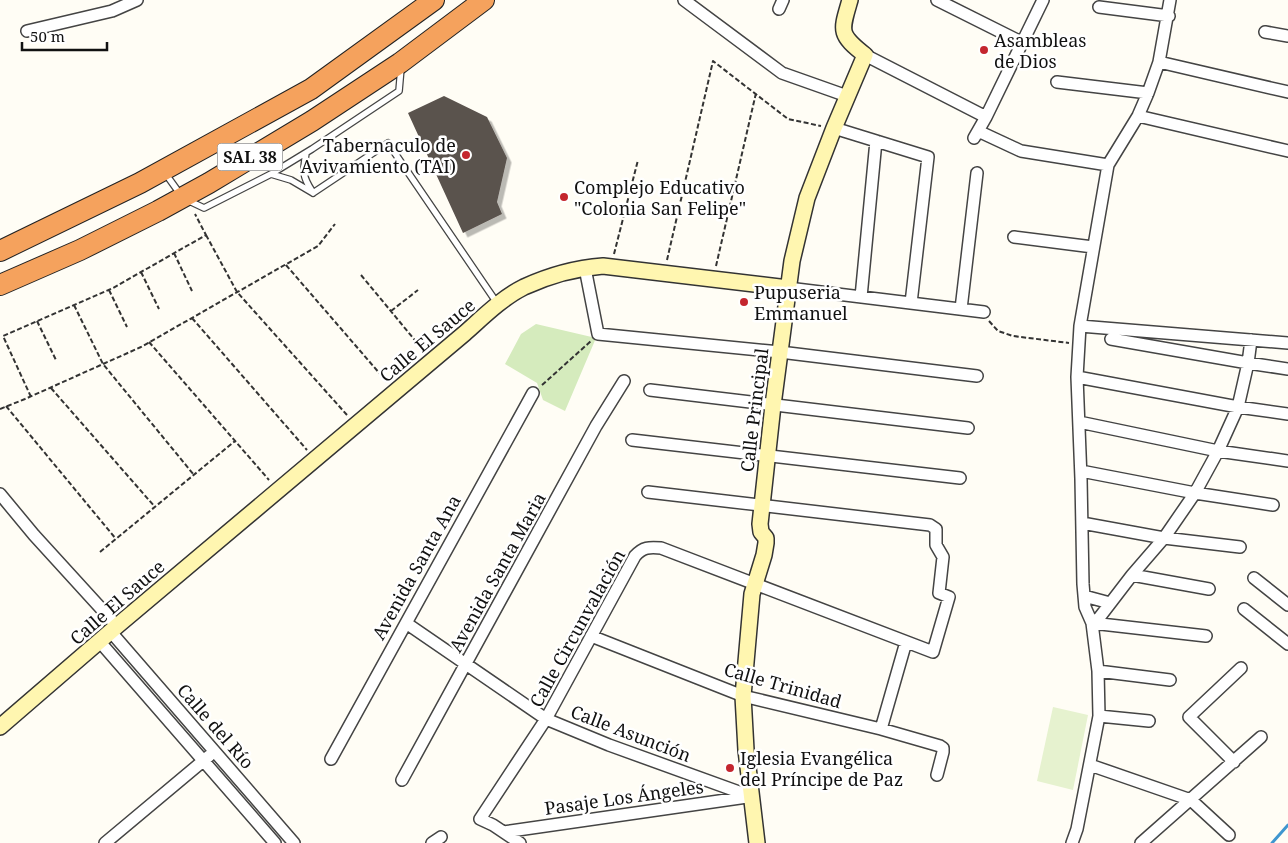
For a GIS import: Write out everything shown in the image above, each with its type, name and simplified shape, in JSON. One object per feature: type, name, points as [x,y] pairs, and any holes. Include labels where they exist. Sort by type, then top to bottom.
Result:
[{"type":"highway","name":"SAL 38","points":[[4,246],[140,183],[311,89],[434,0]]},
{"type":"highway","name":"SAL 38","points":[[0,285],[80,250],[183,198],[312,121],[400,63],[484,0]]},
{"type":"highway","points":[[190,156],[189,170],[193,176],[198,180],[210,182]]},
{"type":"highway","points":[[140,183],[151,186],[155,191],[160,203],[158,211]]},
{"type":"street","points":[[27,31],[112,11],[137,0]]},
{"type":"street","points":[[374,45],[423,0]]},
{"type":"street","points":[[684,0],[782,73],[847,96]]},
{"type":"street","points":[[850,0],[844,24],[848,42],[865,55],[986,117]]},
{"type":"street","points":[[937,0],[1021,42]]},
{"type":"street","points":[[1043,0],[976,134],[1021,151],[1108,165]]},
{"type":"street","points":[[1072,843],[1077,829],[1099,716],[1098,671],[1092,623],[1085,607],[1084,596],[1077,377],[1080,326],[1108,165],[1138,116],[1148,93],[1159,62],[1169,16],[1170,0]]},
{"type":"street","points":[[1099,7],[1169,16]]},
{"type":"street","points":[[1265,32],[1288,36]]},
{"type":"street","name":"Calle Principal","points":[[757,843],[750,796],[743,696],[752,594],[766,543],[760,528],[788,288],[792,261],[807,198],[865,55]]},
{"type":"street","points":[[1159,62],[1288,92]]},
{"type":"street","points":[[1057,82],[1148,93]]},
{"type":"street","points":[[1138,116],[1288,151]]},
{"type":"street","points":[[834,128],[928,157],[911,303]]},
{"type":"street","points":[[860,297],[876,142]]},
{"type":"street","points":[[961,309],[978,173]]},
{"type":"street","points":[[1014,237],[1093,247]]},
{"type":"street","name":"Calle El Sauce","points":[[0,727],[355,425],[498,305],[522,288],[548,278],[585,268],[611,266],[984,312]]},
{"type":"street","points":[[585,268],[598,334],[780,352],[977,376]]},
{"type":"street","points":[[1080,326],[1288,343]]},
{"type":"street","points":[[1111,339],[1288,369]]},
{"type":"street","points":[[1092,623],[1099,618],[1132,575],[1164,538],[1195,493],[1238,407],[1251,340]]},
{"type":"street","points":[[1077,377],[1238,407],[1288,414]]},
{"type":"street","name":"Avenida Santa Maria","points":[[402,780],[596,426],[624,381]]},
{"type":"street","points":[[650,390],[968,428]]},
{"type":"street","name":"Avenida Santa Ana","points":[[331,759],[533,393]]},
{"type":"street","points":[[1079,422],[1218,450],[1288,461]]},
{"type":"street","points":[[632,440],[960,478]]},
{"type":"street","points":[[1081,471],[1195,493],[1273,505]]},
{"type":"street","points":[[648,492],[762,506]]},
{"type":"street","points":[[0,494],[34,535],[109,634]]},
{"type":"street","name":"Calle Circunvalación","points":[[520,843],[480,819],[546,719],[635,556],[641,549],[661,548],[933,652],[950,597],[939,594],[943,557],[936,545],[936,528],[930,525],[762,506]]},
{"type":"street","points":[[1082,523],[1164,538],[1240,547]]},
{"type":"street","points":[[1132,575],[1209,590]]},
{"type":"street","points":[[1254,578],[1288,605]]},
{"type":"street","points":[[1084,596],[1110,603]]},
{"type":"street","points":[[1244,609],[1288,644]]},
{"type":"street","name":"Calle Asunción","points":[[406,623],[546,719],[609,745],[750,796]]},
{"type":"street","points":[[1092,623],[1206,636]]},
{"type":"street","name":"Calle del Río","points":[[109,634],[294,843]]},
{"type":"street","name":"Calle del Río","points":[[109,634],[204,761],[275,843]]},
{"type":"street","name":"Calle Trinidad","points":[[591,636],[743,696],[881,729],[940,746],[943,748],[943,752],[936,775]]},
{"type":"street","points":[[881,729],[906,642]]},
{"type":"street","points":[[1234,762],[1189,717],[1241,668]]},
{"type":"street","points":[[1098,671],[1170,680]]},
{"type":"street","points":[[1099,716],[1149,721]]},
{"type":"street","points":[[1141,843],[1261,737]]},
{"type":"street","points":[[106,843],[214,752]]},
{"type":"street","points":[[1090,765],[1191,800],[1229,835]]},
{"type":"street","name":"Pasaje Los Ángeles","points":[[504,832],[750,796]]},
{"type":"lane","points":[[163,171],[183,198],[204,208],[271,174],[399,92],[401,80],[400,63]]},
{"type":"lane","points":[[314,193],[388,143],[498,305]]},
{"type":"lane","points":[[306,153],[303,171],[304,179],[314,193]]},
{"type":"lane","points":[[271,174],[292,180],[314,193]]},
{"type":"path","points":[[664,272],[713,61],[788,119],[834,128]]},
{"type":"path","points":[[714,278],[756,93]]},
{"type":"path","points":[[611,266],[638,160]]},
{"type":"path","points":[[195,214],[237,292],[355,425]]},
{"type":"path","points":[[0,409],[51,388],[149,342],[318,246],[335,224]]},
{"type":"path","points":[[31,396],[3,336],[109,290],[206,235]]},
{"type":"path","points":[[174,253],[192,291]]},
{"type":"path","points":[[286,265],[395,392]]},
{"type":"path","points":[[142,272],[159,309]]},
{"type":"path","points":[[361,275],[432,361]]},
{"type":"path","points":[[109,290],[127,327]]},
{"type":"path","points":[[391,311],[418,290]]},
{"type":"path","points":[[74,305],[103,364],[194,475]]},
{"type":"path","points":[[984,312],[990,323],[998,331],[1013,336],[1079,344]]},
{"type":"path","points":[[192,318],[315,459]]},
{"type":"path","points":[[37,322],[56,360]]},
{"type":"path","points":[[533,393],[598,334]]},
{"type":"path","points":[[149,342],[278,490]]},
{"type":"path","points":[[51,388],[155,507]]},
{"type":"path","points":[[6,406],[116,539]]},
{"type":"path","points":[[100,552],[235,441]]},
{"type":"green space","points":[[536,324],[596,338],[565,411],[543,400],[537,383],[505,364],[521,334]]},
{"type":"green space","points":[[1053,707],[1088,715],[1073,790],[1037,781]]},
{"type":"building","points":[[444,96],[487,117],[507,158],[497,202],[502,214],[463,233],[408,113]]},
{"type":"waterway","points":[[1272,843],[1288,825]]},
{"type":"place","name":"Asambleas de Dios","points":[[984,50]]},
{"type":"place","name":"Tabernaculo de Avivamiento (TAI)","points":[[466,155]]},
{"type":"place","name":"Complejo Educativo \"Colonia San Felipe\"","points":[[564,197]]},
{"type":"place","name":"Pupuseria Emmanuel","points":[[744,302]]},
{"type":"place","name":"Iglesia Evangélica del Príncipe de Paz","points":[[730,768]]}]
